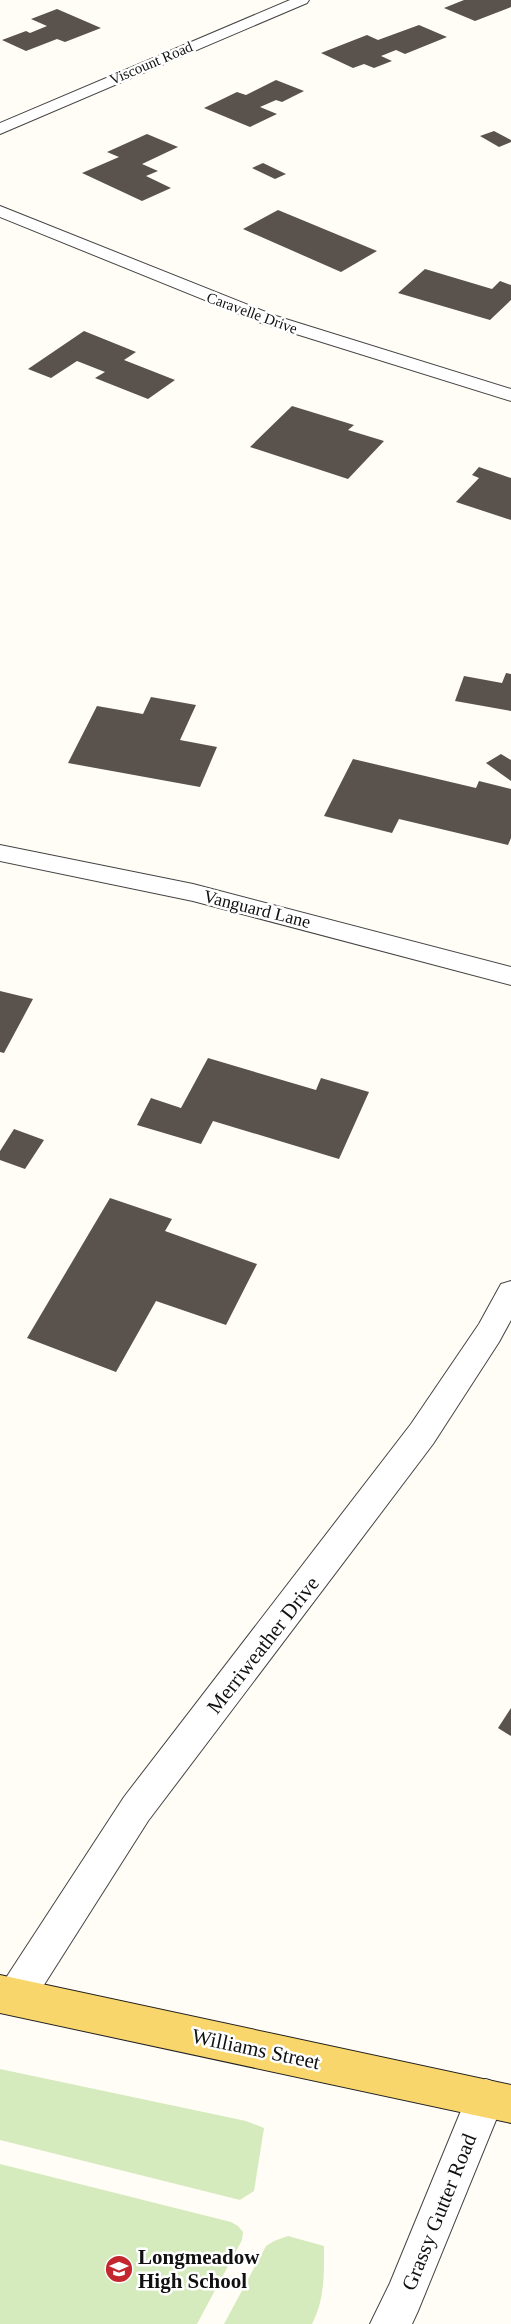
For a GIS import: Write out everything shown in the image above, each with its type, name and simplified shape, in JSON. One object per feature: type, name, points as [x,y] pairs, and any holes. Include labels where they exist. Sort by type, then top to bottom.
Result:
[{"type":"main road","name":"Williams Street","points":[[8,1996],[498,2101]]},
{"type":"street","name":"Viscount Road","points":[[0,129],[302,0]]},
{"type":"street","name":"Caravelle Drive","points":[[0,211],[117,260],[270,320],[511,395]]},
{"type":"street","name":"Vanguard Lane","points":[[0,853],[137,880],[239,904],[511,976]]},
{"type":"street","name":"Merriweather Drive","points":[[8,1996],[136,1809],[416,1442],[489,1333],[511,1293]]},
{"type":"street","name":"Grassy Gutter Road","points":[[390,2324],[498,2101]]},
{"type":"green space","points":[[0,2069],[246,2121],[264,2128],[254,2191],[240,2200],[0,2140]]},
{"type":"green space","name":"Longmeadow High School","points":[[0,2164],[231,2222],[238,2226],[243,2232],[242,2240],[197,2324],[0,2324]]},
{"type":"green space","points":[[288,2236],[324,2246],[322,2295],[312,2324],[224,2324],[266,2246]]},
{"type":"building","points":[[464,0],[511,0],[511,7],[475,21],[444,8]]},
{"type":"building","points":[[57,9],[101,28],[65,42],[57,39],[26,51],[2,40],[26,31],[30,33],[47,26],[31,19]]},
{"type":"building","points":[[419,25],[447,37],[405,54],[396,50],[381,56],[392,61],[374,68],[364,64],[353,68],[321,53],[367,35],[378,40]]},
{"type":"building","points":[[276,80],[304,91],[282,102],[276,100],[260,107],[277,114],[250,127],[204,108],[237,92],[246,95]]},
{"type":"building","points":[[494,131],[511,140],[511,142],[499,147],[480,136]]},
{"type":"building","points":[[147,134],[178,147],[142,164],[158,171],[146,176],[171,188],[142,201],[82,173],[119,157],[107,152]]},
{"type":"building","points":[[263,163],[286,174],[275,179],[252,168]]},
{"type":"building","points":[[278,210],[377,251],[341,272],[243,229]]},
{"type":"building","points":[[425,269],[492,289],[500,281],[511,285],[511,300],[490,320],[398,293]]},
{"type":"building","points":[[84,331],[136,352],[124,360],[175,380],[148,399],[95,378],[105,372],[77,361],[51,378],[28,369]]},
{"type":"building","points":[[292,406],[354,425],[348,430],[384,441],[348,479],[250,447]]},
{"type":"building","points":[[479,467],[511,478],[511,520],[456,502],[479,478],[472,475]]},
{"type":"building","points":[[506,673],[511,674],[511,711],[455,701],[464,676],[502,683]]},
{"type":"building","points":[[151,697],[196,705],[180,740],[217,747],[200,787],[68,763],[97,706],[143,714]]},
{"type":"building","points":[[501,754],[511,760],[511,781],[486,763]]},
{"type":"building","points":[[353,759],[476,788],[479,781],[511,789],[511,838],[508,845],[399,819],[392,833],[324,816]]},
{"type":"building","points":[[0,991],[33,999],[4,1053],[0,1052]]},
{"type":"building","points":[[208,1058],[316,1090],[321,1078],[369,1092],[339,1159],[213,1121],[201,1144],[137,1125],[151,1098],[181,1108]]},
{"type":"building","points":[[14,1129],[44,1140],[25,1169],[0,1160],[0,1151]]},
{"type":"building","points":[[110,1198],[172,1219],[165,1231],[257,1264],[226,1325],[156,1301],[116,1372],[27,1338]]},
{"type":"building","points":[[511,1708],[511,1736],[498,1728]]},
{"type":"place","name":"Longmeadow High School","points":[[119,2269]]}]
